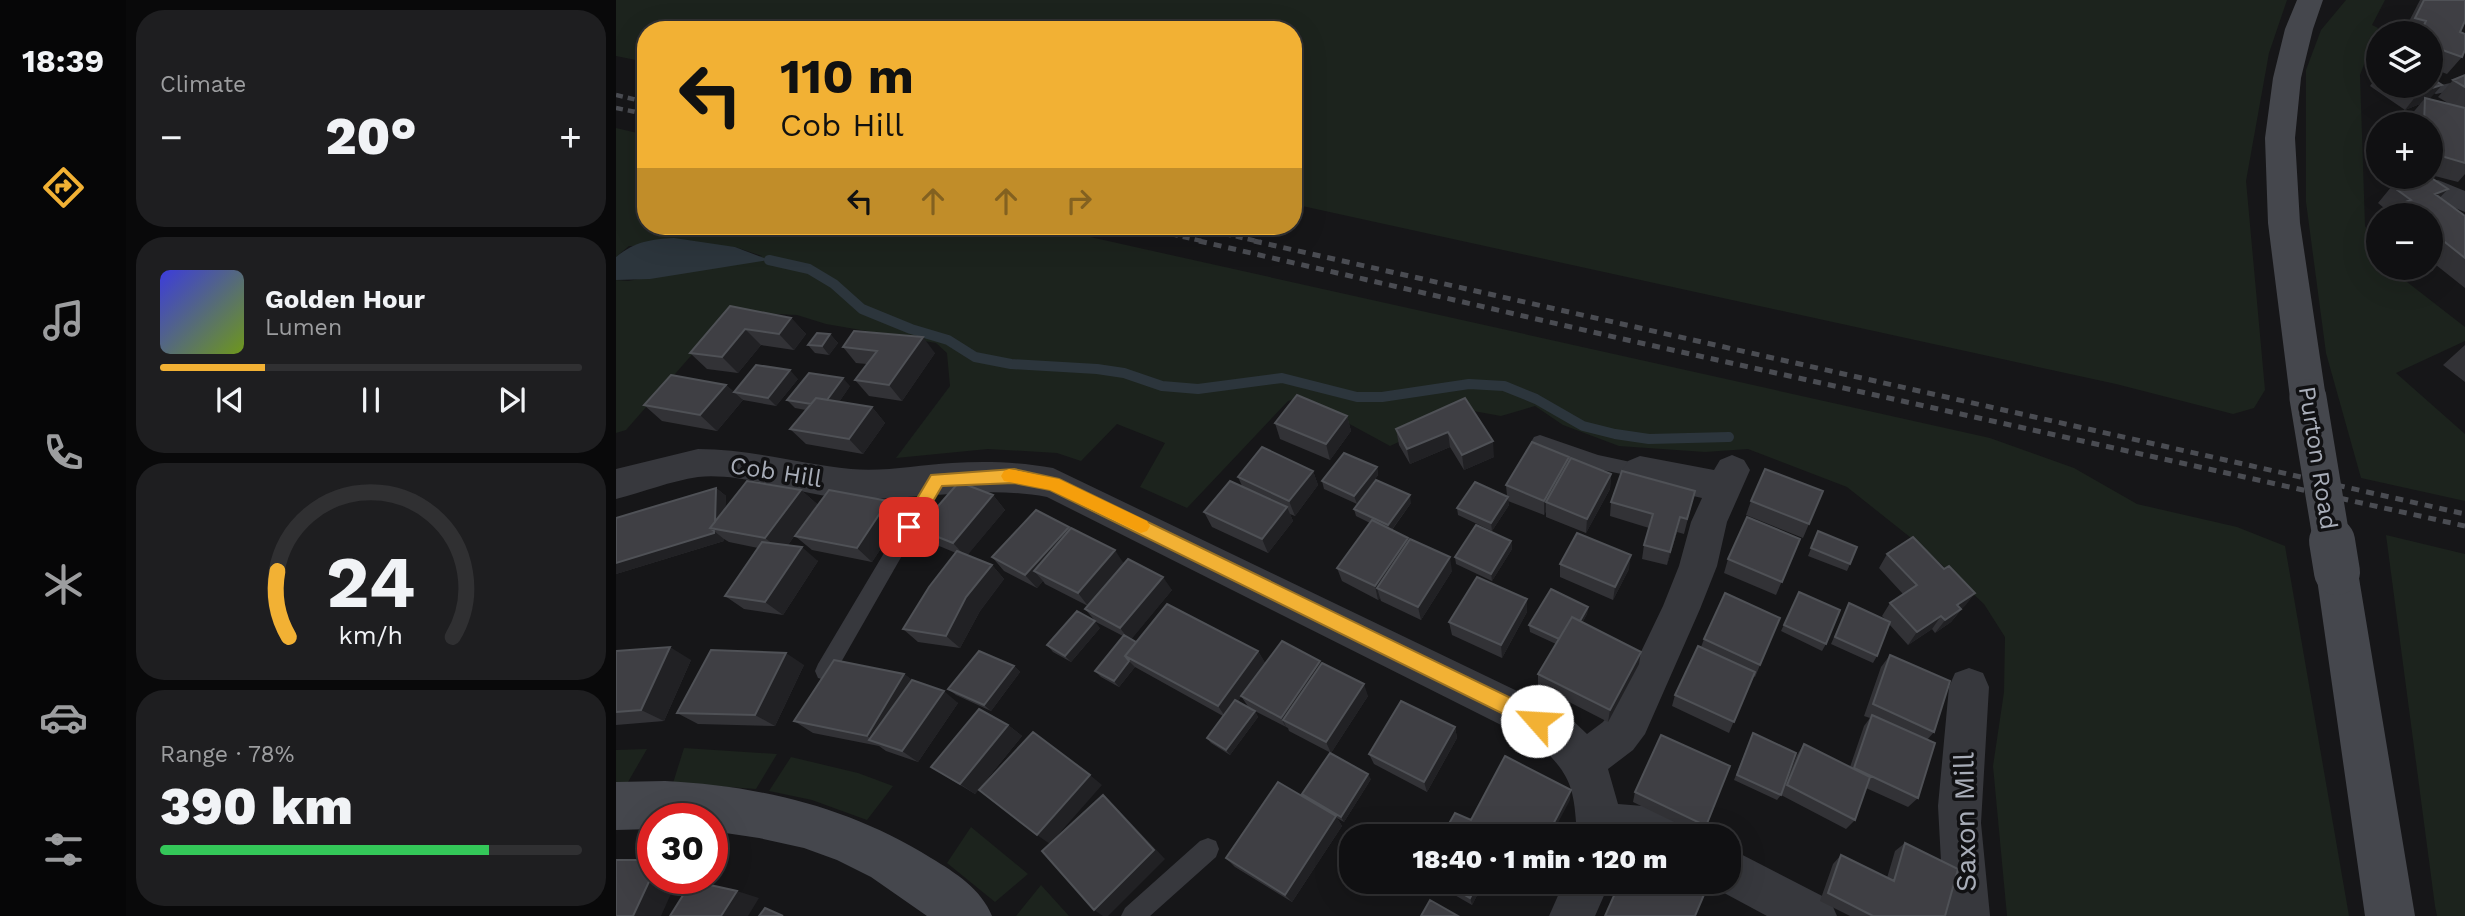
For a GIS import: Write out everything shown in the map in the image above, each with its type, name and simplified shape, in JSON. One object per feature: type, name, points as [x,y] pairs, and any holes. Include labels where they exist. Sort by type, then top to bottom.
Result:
[{"type":"main road","name":"Purton Road","points":[[2310,0],[2299,29],[2287,78],[2280,138],[2284,223],[2308,398],[2390,916]]},
{"type":"main road","points":[[616,806],[700,806],[798,821],[842,836],[883,856],[935,887],[967,916]]},
{"type":"street","points":[[2438,190],[2465,202]]},
{"type":"street","name":"Cob Hill","points":[[616,484],[698,463],[721,463],[852,484],[900,484],[937,479],[1014,476],[1053,484],[1537,721],[1568,743],[1584,761],[1594,783],[1598,824]]},
{"type":"street","points":[[1584,761],[1618,736],[1630,720],[1685,599],[1701,558],[1709,522],[1728,479],[1640,471]]},
{"type":"street","name":"Saxon Mill","points":[[1966,916],[1966,878],[1959,826],[1959,778],[1969,687]]},
{"type":"street","points":[[1741,877],[1814,916]]},
{"type":"street","points":[[1572,916],[1582,894]]},
{"type":"lane","points":[[2443,89],[2465,84]]},
{"type":"lane","points":[[1540,442],[1598,462],[1640,471]]},
{"type":"lane","points":[[825,671],[937,479]]},
{"type":"lane","points":[[1133,916],[1208,849]]},
{"type":"shaded area","points":[[616,0],[2287,0],[2269,53],[2246,181],[2265,390],[2254,408],[2233,414],[2116,384],[1302,206],[1302,21],[637,21],[637,60],[616,56]]},
{"type":"shaded area","points":[[2346,0],[2385,0],[2374,21],[2366,21],[2366,59],[2360,75],[2366,280],[2404,280],[2465,327],[2465,341],[2396,373],[2465,434],[2465,501],[2361,478],[2326,353],[2306,202],[2306,70],[2321,30]]},
{"type":"shaded area","points":[[616,128],[637,133],[637,235],[1081,235],[1990,438],[2074,468],[2137,504],[2237,527],[2285,546],[2349,916],[2007,916],[1993,766],[2004,692],[2005,637],[1984,604],[1925,549],[1847,487],[1748,449],[1705,452],[1619,446],[1563,425],[1535,406],[1501,416],[1468,410],[1390,446],[1300,397],[1288,401],[1187,508],[1140,487],[1165,443],[1117,424],[1081,461],[1057,453],[988,449],[896,458],[950,386],[947,353],[936,343],[826,324],[797,315],[755,313],[710,334],[626,430],[616,433],[616,280],[628,281],[762,256],[735,247],[629,246],[616,257]]},
{"type":"shaded area","points":[[674,238],[735,247],[769,260],[650,279],[616,280],[616,257],[643,242]]},
{"type":"shaded area","points":[[2386,535],[2465,554],[2465,916],[2437,916]]},
{"type":"shaded area","points":[[684,748],[777,754],[756,789],[673,783]]},
{"type":"shaded area","points":[[647,749],[628,782],[616,783],[616,750]]},
{"type":"shaded area","points":[[791,757],[858,773],[893,786],[867,820],[812,800],[769,791]]},
{"type":"shaded area","points":[[971,827],[1028,874],[995,902],[947,863]]},
{"type":"shaded area","points":[[1041,885],[1069,916],[1016,916]]},
{"type":"building","points":[[2424,0],[2465,0],[2465,21],[2460,32],[2465,34],[2462,57],[2443,50],[2443,21],[2415,18]]},
{"type":"building","points":[[2465,75],[2465,87],[2453,80]]},
{"type":"building","points":[[2425,98],[2465,108],[2465,163],[2443,157],[2443,112],[2424,112]]},
{"type":"building","points":[[2443,186],[2448,189],[2435,194],[2465,216],[2465,258],[2443,241],[2443,203],[2403,203],[2411,200],[2396,189],[2443,189]]},
{"type":"building","points":[[730,306],[791,318],[779,334],[745,329],[722,357],[690,353]]},
{"type":"building","points":[[854,331],[923,337],[889,385],[855,380],[877,351],[843,347]]},
{"type":"building","points":[[817,333],[830,334],[822,346],[808,345]]},
{"type":"building","points":[[756,365],[790,370],[768,398],[734,392]]},
{"type":"building","points":[[809,373],[843,378],[827,400],[816,398],[811,404],[787,400]]},
{"type":"building","points":[[671,375],[726,385],[700,415],[644,405]]},
{"type":"building","points":[[1297,395],[1347,416],[1326,444],[1275,423]]},
{"type":"building","points":[[816,398],[872,407],[849,439],[790,429]]},
{"type":"building","points":[[1465,398],[1493,441],[1462,455],[1448,432],[1407,449],[1396,429]]},
{"type":"building","points":[[1532,442],[1569,457],[1544,501],[1506,485]]},
{"type":"building","points":[[1262,447],[1313,471],[1289,501],[1238,477]]},
{"type":"building","points":[[1344,453],[1377,467],[1354,496],[1322,481]]},
{"type":"building","points":[[1571,458],[1611,474],[1587,519],[1546,502]]},
{"type":"building","points":[[1765,469],[1823,491],[1809,524],[1751,501]]},
{"type":"building","points":[[1622,471],[1695,491],[1687,519],[1680,517],[1670,552],[1644,545],[1653,514],[1611,502]]},
{"type":"building","points":[[1376,480],[1410,495],[1388,525],[1354,509]]},
{"type":"building","points":[[747,481],[801,490],[765,538],[710,528]]},
{"type":"building","points":[[1230,481],[1287,507],[1262,539],[1204,512]]},
{"type":"building","points":[[959,482],[993,495],[953,543],[918,529]]},
{"type":"building","points":[[1475,482],[1508,497],[1491,523],[1457,508]]},
{"type":"building","points":[[716,488],[715,522],[710,528],[714,533],[616,563],[616,518]]},
{"type":"building","points":[[829,490],[888,501],[857,548],[795,536]]},
{"type":"building","points":[[1036,510],[1069,527],[1025,575],[992,557]]},
{"type":"building","points":[[1747,517],[1800,539],[1782,582],[1728,559]]},
{"type":"building","points":[[1372,520],[1408,538],[1375,586],[1337,568]]},
{"type":"building","points":[[1476,525],[1511,541],[1491,574],[1455,557]]},
{"type":"building","points":[[1071,528],[1115,550],[1078,593],[1034,571]]},
{"type":"building","points":[[1818,531],[1857,547],[1850,564],[1811,548]]},
{"type":"building","points":[[1577,533],[1631,555],[1615,587],[1560,564]]},
{"type":"building","points":[[1913,537],[1944,569],[1949,566],[1975,593],[1957,605],[1961,609],[1945,620],[1941,616],[1917,632],[1890,603],[1917,585],[1887,554]]},
{"type":"building","points":[[1410,539],[1450,557],[1418,607],[1377,588]]},
{"type":"building","points":[[762,542],[802,547],[765,602],[725,596]]},
{"type":"building","points":[[957,551],[992,565],[966,597],[946,636],[903,629],[929,587]]},
{"type":"building","points":[[1128,559],[1163,577],[1120,628],[1085,609]]},
{"type":"building","points":[[1477,577],[1527,599],[1501,645],[1449,622]]},
{"type":"building","points":[[1551,589],[1588,607],[1580,621],[1572,617],[1559,639],[1529,625]]},
{"type":"building","points":[[1799,592],[1840,610],[1826,644],[1784,625]]},
{"type":"building","points":[[1725,593],[1780,618],[1760,665],[1704,639]]},
{"type":"building","points":[[1849,603],[1890,622],[1877,656],[1835,637]]},
{"type":"building","points":[[1167,604],[1258,651],[1218,706],[1125,656]]},
{"type":"building","points":[[1077,611],[1095,621],[1065,656],[1047,645]]},
{"type":"building","points":[[1572,617],[1641,652],[1610,710],[1538,674]]},
{"type":"building","points":[[1124,635],[1136,642],[1125,656],[1129,661],[1114,681],[1095,671]]},
{"type":"building","points":[[1282,641],[1320,661],[1281,718],[1241,696]]},
{"type":"building","points":[[1698,646],[1755,672],[1734,722],[1675,695]]},
{"type":"building","points":[[670,647],[641,710],[616,712],[616,651]]},
{"type":"building","points":[[711,650],[786,653],[755,715],[677,713]]},
{"type":"building","points":[[979,651],[1014,666],[984,705],[948,689]]},
{"type":"building","points":[[1890,655],[1950,681],[1934,732],[1873,704]]},
{"type":"building","points":[[834,660],[904,674],[867,736],[794,721]]},
{"type":"building","points":[[1322,663],[1364,684],[1326,742],[1283,720]]},
{"type":"building","points":[[912,680],[944,691],[902,751],[869,740]]},
{"type":"building","points":[[1235,700],[1255,711],[1226,750],[1207,738]]},
{"type":"building","points":[[1401,701],[1455,727],[1424,782],[1369,754]]},
{"type":"building","points":[[979,709],[1008,725],[960,784],[931,767]]},
{"type":"building","points":[[1872,715],[1935,743],[1918,798],[1854,768]]},
{"type":"building","points":[[1033,732],[1090,775],[1037,835],[979,790]]},
{"type":"building","points":[[1753,733],[1796,753],[1781,795],[1737,775]]},
{"type":"building","points":[[1661,735],[1730,766],[1707,824],[1635,792]]},
{"type":"building","points":[[1804,744],[1870,777],[1855,820],[1787,785]]},
{"type":"building","points":[[1330,753],[1368,774],[1341,817],[1302,794]]},
{"type":"building","points":[[1505,756],[1571,790],[1553,824],[1449,824],[1455,813],[1471,820]]},
{"type":"building","points":[[1278,782],[1336,816],[1285,895],[1226,858]]},
{"type":"building","points":[[1103,795],[1154,850],[1094,910],[1042,851]]},
{"type":"building","points":[[1905,843],[1958,869],[1945,916],[1873,916],[1828,893],[1841,855],[1894,881]]},
{"type":"building","points":[[616,860],[637,860],[637,894],[643,894],[633,916],[616,916]]},
{"type":"building","points":[[728,889],[737,891],[721,916],[670,916],[684,894],[728,894]]},
{"type":"building","points":[[1615,894],[1704,894],[1695,916],[1605,916]]},
{"type":"building","points":[[1430,900],[1458,916],[1421,916]]},
{"type":"building","points":[[765,908],[783,916],[759,916]]},
{"type":"waterway","points":[[769,260],[809,269],[834,284],[862,309],[911,329],[948,340],[975,357],[1011,364],[1097,369],[1124,373],[1162,386],[1198,389],[1282,378],[1357,397],[1382,397],[1469,384],[1504,386],[1536,399],[1583,426],[1615,434],[1649,439],[1729,437]]},
{"type":"railway","points":[[616,95],[637,100]]},
{"type":"railway","points":[[616,108],[637,112]]},
{"type":"railway","points":[[1175,235],[1206,242]]},
{"type":"railway","points":[[1230,235],[1261,242]]},
{"type":"railway","points":[[1199,241],[1623,339],[2465,526]]},
{"type":"railway","points":[[1254,241],[2465,514]]},
{"type":"slow traffic","points":[[1009,476],[1053,484],[1141,526]]},
{"type":"route","points":[[909,527],[937,479],[1014,476],[1053,484],[1537,721]]}]
